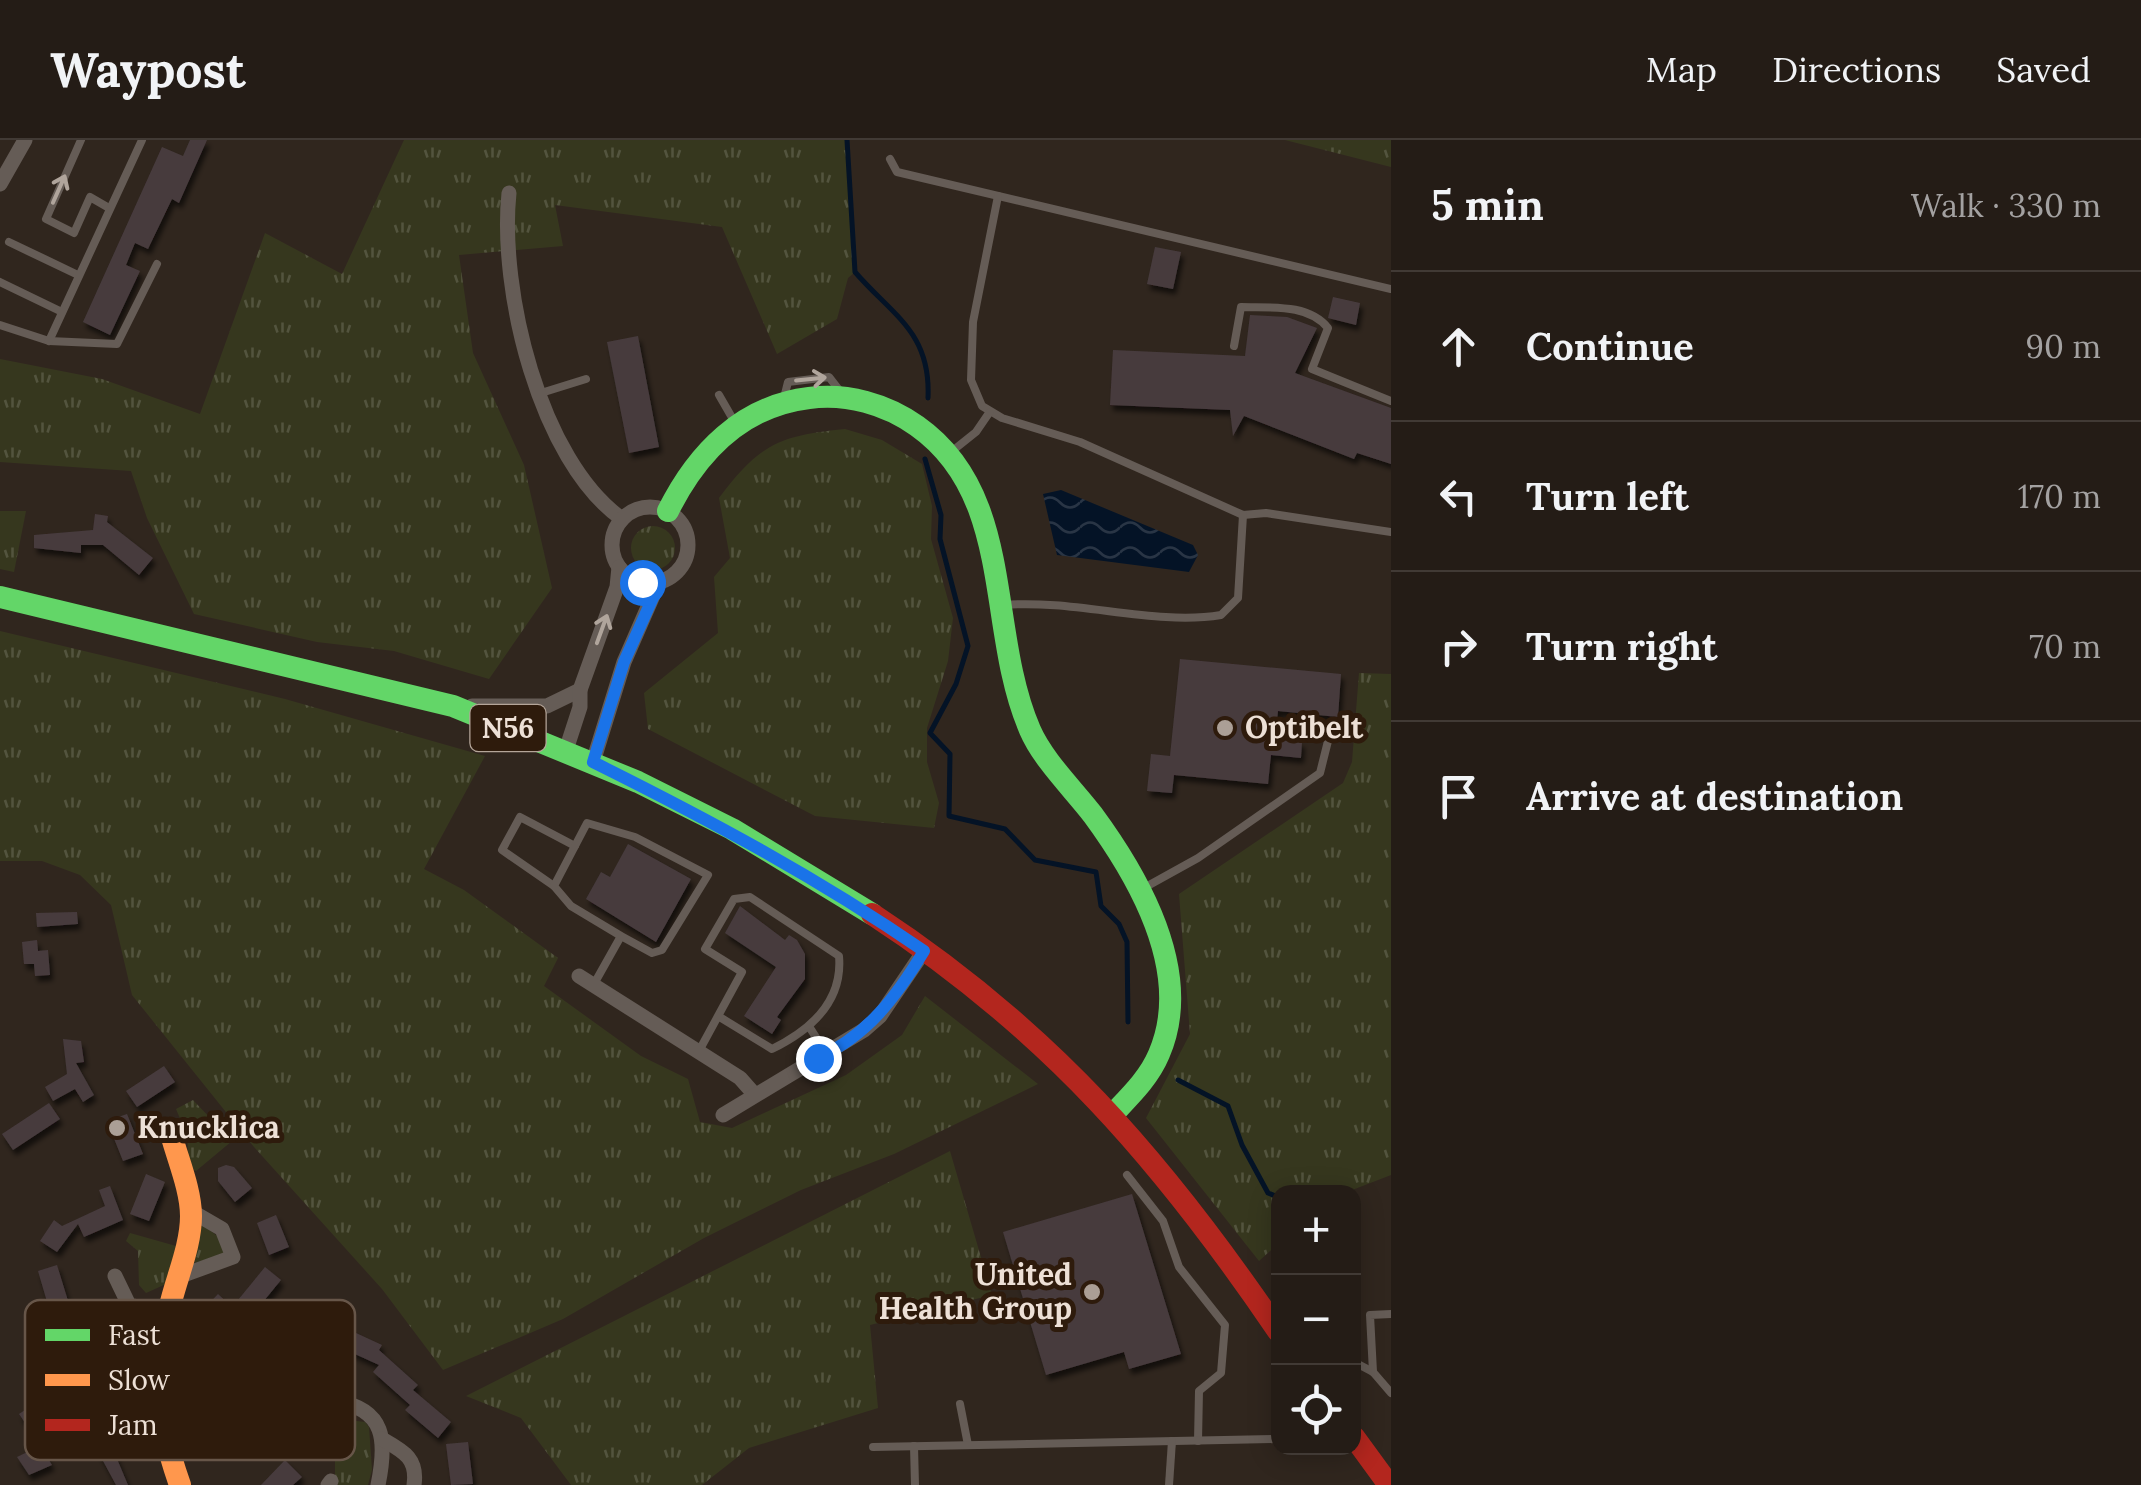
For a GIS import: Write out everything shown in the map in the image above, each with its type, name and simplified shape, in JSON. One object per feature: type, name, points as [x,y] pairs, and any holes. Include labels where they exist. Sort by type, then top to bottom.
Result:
[{"type":"main road","points":[[668,512],[696,464],[736,422],[782,402],[844,397],[885,407],[920,425],[951,452],[975,486],[986,519],[1017,696],[1032,734],[1142,888],[1161,938],[1168,1026],[1161,1056],[1146,1081],[1113,1114]]},
{"type":"main road","name":"N56","points":[[0,597],[454,706],[593,762],[732,830],[832,887],[924,951],[1026,1033],[1113,1114],[1205,1225],[1271,1321]]},
{"type":"main road","points":[[170,1134],[191,1211],[171,1300]]},
{"type":"main road","points":[[1361,1446],[1390,1485]]},
{"type":"main road","points":[[170,1460],[180,1485]]},
{"type":"street","points":[[0,184],[25,140]]},
{"type":"street","points":[[509,193],[510,282],[541,394],[572,464],[622,519]]},
{"type":"street","points":[[566,750],[580,707],[580,690],[617,587],[619,567],[612,542],[622,519],[644,507],[668,512],[685,529],[687,554],[680,568],[660,582],[624,662],[593,762]]},
{"type":"street","points":[[619,567],[637,580],[660,582]]},
{"type":"street","points":[[454,706],[547,706],[580,690]]},
{"type":"street","points":[[723,1115],[826,1054],[880,1016],[924,951]]},
{"type":"street","points":[[586,980],[699,1050],[740,1078],[754,1094]]},
{"type":"street","points":[[178,1277],[233,1257],[222,1228],[191,1211]]},
{"type":"street","points":[[115,1276],[127,1300]]},
{"type":"street","points":[[355,1404],[373,1416],[382,1440],[378,1485]]},
{"type":"street","points":[[382,1440],[412,1459],[416,1469],[414,1485]]},
{"type":"lane","points":[[81,140],[46,219],[74,232],[90,197],[109,208]]},
{"type":"lane","points":[[50,341],[142,140]]},
{"type":"lane","points":[[890,159],[897,172],[1391,289]]},
{"type":"lane","points":[[998,196],[976,292],[972,352],[974,394],[990,413],[1080,442],[1243,515],[1266,514],[1391,532]]},
{"type":"lane","points":[[9,242],[78,274]]},
{"type":"lane","points":[[0,325],[50,341],[116,344],[157,264]]},
{"type":"lane","points":[[0,282],[62,312]]},
{"type":"lane","points":[[1234,346],[1240,307],[1292,309],[1321,320],[1328,328],[1312,369],[1391,402]]},
{"type":"lane","points":[[541,394],[586,379]]},
{"type":"lane","points":[[718,396],[736,422]]},
{"type":"lane","points":[[951,452],[976,432],[990,413]]},
{"type":"lane","points":[[1002,605],[1053,603],[1191,617],[1220,615],[1238,598],[1243,515]]},
{"type":"lane","points":[[1142,888],[1198,858],[1320,773],[1329,737],[1282,729]]},
{"type":"lane","points":[[554,886],[575,846],[587,823],[635,837],[708,875],[662,950],[652,953],[571,906],[554,886],[502,850],[520,816],[575,846]]},
{"type":"lane","points":[[699,1050],[742,972],[705,949],[734,899],[750,897],[839,956],[841,981],[810,1028],[772,1049],[718,1016]]},
{"type":"lane","points":[[586,980],[621,936]]},
{"type":"lane","points":[[810,1028],[826,1054]]},
{"type":"lane","points":[[1127,1175],[1163,1221],[1179,1267],[1224,1325],[1221,1374],[1200,1390],[1198,1441]]},
{"type":"lane","points":[[1373,1372],[1370,1315],[1391,1314]]},
{"type":"lane","points":[[1360,1365],[1373,1372],[1389,1389]]},
{"type":"lane","points":[[960,1404],[968,1445]]},
{"type":"lane","points":[[872,1447],[1271,1439]]},
{"type":"lane","points":[[1169,1485],[1172,1441]]},
{"type":"lane","points":[[914,1446],[915,1485]]},
{"type":"green space","points":[[404,140],[847,140],[855,272],[848,278],[837,319],[777,354],[722,227],[555,205],[563,246],[459,255],[473,353],[524,465],[552,588],[489,679],[394,651],[317,642],[194,614],[147,518],[131,471],[0,462],[0,359],[102,379],[200,414],[265,233],[342,274]]},
{"type":"green space","points":[[1285,140],[1391,140],[1391,167]]},
{"type":"green space","points":[[845,429],[882,440],[922,464],[932,506],[931,539],[953,618],[948,661],[927,728],[927,762],[939,803],[934,828],[815,816],[648,729],[644,693],[718,633],[714,577],[730,558],[719,498],[747,465],[772,446],[803,435]]},
{"type":"green space","points":[[0,511],[26,511],[14,572],[0,569]]},
{"type":"green space","points":[[653,526],[668,533],[675,548],[668,563],[653,570],[638,563],[631,548],[638,533]]},
{"type":"green space","points":[[0,631],[285,699],[485,756],[424,869],[464,890],[558,958],[544,986],[641,1056],[688,1079],[700,1122],[732,1128],[846,1075],[902,1035],[925,996],[1038,1084],[894,1154],[801,1190],[704,1238],[563,1319],[443,1370],[382,1289],[254,1147],[132,995],[111,905],[80,875],[42,861],[0,861]]},
{"type":"green space","points":[[1359,673],[1391,674],[1391,1175],[1361,1187],[1271,1185],[1271,1250],[1259,1261],[1146,1118],[1190,1034],[1179,894],[1343,783],[1352,762]]},
{"type":"green space","points":[[193,1100],[232,1141],[196,1171],[189,1167],[187,1135],[176,1109]]},
{"type":"green space","points":[[950,1151],[992,1295],[870,1325],[878,1408],[749,1448],[702,1485],[571,1485],[521,1418],[466,1396]]},
{"type":"green space","points":[[200,1223],[220,1238],[226,1254],[194,1263]]},
{"type":"green space","points":[[130,1233],[176,1246],[166,1284],[146,1293],[139,1285],[138,1251],[126,1241]]},
{"type":"green space","points":[[355,1421],[365,1422],[369,1427],[372,1470],[368,1485],[335,1485],[335,1460],[355,1460]]},
{"type":"water","points":[[1061,490],[1193,545],[1198,555],[1189,572],[1057,555],[1043,494]]},
{"type":"building","points":[[190,140],[207,140],[179,203],[172,199],[148,249],[135,243],[126,265],[140,271],[110,335],[83,322],[162,147],[183,156]]},
{"type":"building","points":[[1155,247],[1181,252],[1173,289],[1147,284]]},
{"type":"building","points":[[1333,297],[1360,303],[1356,325],[1328,318]]},
{"type":"building","points":[[1250,315],[1287,317],[1317,328],[1295,373],[1391,408],[1391,464],[1357,453],[1354,459],[1244,416],[1233,436],[1230,410],[1110,405],[1113,350],[1245,356]]},
{"type":"building","points":[[638,336],[659,447],[629,453],[607,342]]},
{"type":"building","points":[[95,514],[108,516],[107,522],[153,558],[139,575],[103,545],[81,545],[81,553],[34,548],[34,535],[93,530]]},
{"type":"building","name":"Optibelt","points":[[1180,659],[1341,674],[1338,717],[1278,711],[1275,740],[1302,742],[1301,758],[1271,755],[1268,784],[1174,775],[1172,793],[1147,791],[1151,754],[1170,756]]},
{"type":"building","points":[[628,844],[691,879],[656,942],[586,899],[601,872],[610,877]]},
{"type":"building","points":[[740,906],[785,940],[789,935],[797,940],[805,954],[805,979],[777,1017],[781,1020],[772,1034],[744,1016],[776,967],[725,933]]},
{"type":"building","points":[[77,912],[78,924],[37,927],[36,913]]},
{"type":"building","points":[[37,940],[38,951],[48,950],[50,975],[35,976],[34,964],[24,964],[22,942]]},
{"type":"building","points":[[63,1039],[81,1041],[84,1062],[76,1063],[94,1095],[83,1102],[75,1089],[53,1101],[45,1087],[67,1074]]},
{"type":"building","points":[[164,1066],[175,1082],[137,1107],[126,1091]]},
{"type":"building","points":[[49,1103],[60,1119],[13,1150],[2,1134]]},
{"type":"building","points":[[127,1114],[143,1154],[123,1161],[107,1121]]},
{"type":"building","points":[[234,1167],[252,1188],[235,1202],[218,1181],[218,1168]]},
{"type":"building","points":[[146,1174],[165,1182],[149,1221],[130,1214]]},
{"type":"building","points":[[110,1186],[123,1220],[84,1237],[78,1224],[57,1252],[40,1241],[54,1220],[62,1226],[105,1206],[99,1190]]},
{"type":"building","name":"United Health Group","points":[[1132,1194],[1181,1354],[1129,1369],[1124,1352],[1046,1375],[1003,1232]]},
{"type":"building","points":[[276,1215],[289,1247],[269,1255],[257,1223]]},
{"type":"building","points":[[57,1265],[68,1300],[47,1300],[38,1271]]},
{"type":"building","points":[[265,1267],[281,1280],[265,1300],[238,1300]]},
{"type":"building","points":[[355,1333],[382,1345],[379,1350],[418,1385],[413,1390],[451,1422],[438,1438],[405,1410],[410,1405],[373,1372],[379,1365],[355,1354]]},
{"type":"building","points":[[468,1442],[473,1484],[451,1485],[446,1444]]},
{"type":"building","points":[[25,1453],[25,1460],[49,1460],[52,1465],[29,1475],[17,1457]]},
{"type":"building","points":[[103,1460],[117,1460],[128,1485],[116,1485]]},
{"type":"building","points":[[285,1460],[302,1477],[293,1485],[261,1485]]},
{"type":"waterway","points":[[847,140],[855,272],[916,341],[927,375],[928,398]]},
{"type":"waterway","points":[[925,459],[941,515],[940,539],[968,646],[956,684],[930,733],[950,754],[949,816],[1005,829],[1035,860],[1096,872],[1101,906],[1119,924],[1127,942],[1128,1022]]},
{"type":"waterway","points":[[1178,1080],[1228,1106],[1242,1145],[1271,1194]]},
{"type":"traffic: fast","points":[[668,511],[693,470],[724,436],[763,411],[809,398],[838,397],[879,406],[917,426],[948,455],[970,489],[985,526],[1017,691],[1030,730],[1128,868],[1157,928],[1166,960],[1170,991],[1168,1023],[1159,1054],[1145,1079],[1113,1114]]},
{"type":"traffic: fast","points":[[0,597],[453,706],[638,782],[732,829],[872,914]]},
{"type":"traffic: slow","points":[[171,1134],[187,1185],[191,1216],[173,1300]]},
{"type":"traffic: slow","points":[[172,1460],[180,1485]]},
{"type":"traffic: jam","points":[[872,914],[993,1003],[1097,1101],[1190,1209],[1271,1321]]},
{"type":"traffic: jam","points":[[1361,1447],[1389,1485]]},
{"type":"place","name":"Optibelt","points":[[1225,728]]},
{"type":"place","name":"Knucklica","points":[[117,1128]]},
{"type":"place","name":"United Health Group","points":[[1092,1292]]},
{"type":"route","points":[[642,582],[660,582],[645,607],[624,662],[593,762],[732,830],[832,887],[924,951],[880,1016],[842,1047],[818,1058]]}]
